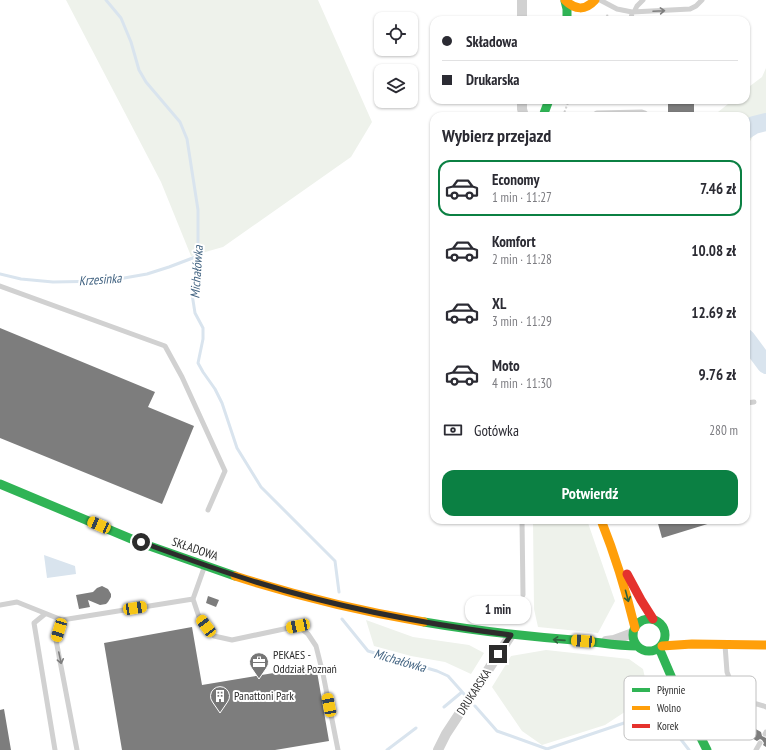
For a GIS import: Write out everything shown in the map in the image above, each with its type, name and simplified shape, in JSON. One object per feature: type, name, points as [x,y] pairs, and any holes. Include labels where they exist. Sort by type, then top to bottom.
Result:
[{"type":"street","points":[[522,0],[522,16]]},
{"type":"street","points":[[565,1],[570,6],[586,10],[595,0]]},
{"type":"street","points":[[565,1],[567,16]]},
{"type":"street","name":"SKŁADOWA","points":[[0,484],[141,542],[205,565],[255,582],[335,604],[440,626],[539,638],[637,646]]},
{"type":"street","points":[[603,524],[641,600],[653,619],[661,623],[664,628],[666,638],[657,649]]},
{"type":"street","points":[[612,545],[626,593],[634,630],[633,638],[637,646],[641,649],[657,649],[692,644],[766,645]]},
{"type":"street","points":[[598,642],[614,640],[634,630],[639,623],[644,620],[653,619]]},
{"type":"street","points":[[666,634],[692,644]]},
{"type":"street","name":"DRUKARSKA","points":[[438,750],[446,734],[511,635]]},
{"type":"street","points":[[657,649],[670,676]]},
{"type":"street","points":[[703,740],[708,750]]},
{"type":"lane","points":[[600,0],[617,10],[633,12],[690,9],[702,0]]},
{"type":"lane","points":[[632,16],[637,6],[643,0]]},
{"type":"lane","points":[[0,286],[165,346],[182,377],[225,471],[208,510]]},
{"type":"lane","points":[[750,402],[754,402]]},
{"type":"lane","points":[[522,524],[523,595]]},
{"type":"lane","points":[[205,565],[193,599],[199,617],[214,636],[232,640],[298,626],[308,634],[316,646],[338,750]]},
{"type":"lane","points":[[0,605],[17,602],[62,620],[193,599]]},
{"type":"lane","points":[[45,614],[34,623],[55,750]]},
{"type":"lane","points":[[62,620],[56,640],[77,750]]},
{"type":"lane","points":[[725,644],[729,676]]},
{"type":"lane","points":[[756,704],[766,707]]},
{"type":"lane","points":[[756,750],[760,743]]},
{"type":"shaded area","points":[[66,0],[318,0],[372,122],[351,157],[223,247],[191,256],[161,182]]},
{"type":"shaded area","points":[[766,68],[766,114],[750,141],[750,112],[718,112],[728,104],[750,104],[750,86],[762,77]]},
{"type":"shaded area","points":[[533,524],[588,524],[615,601],[598,633],[538,627],[534,609]]},
{"type":"shaded area","points":[[44,555],[75,566],[76,574],[47,578]]},
{"type":"shaded area","points":[[366,620],[413,637],[469,645],[484,653],[471,674],[445,662],[411,656],[374,646]]},
{"type":"shaded area","points":[[546,650],[629,659],[643,669],[645,676],[624,676],[624,712],[605,725],[542,745],[522,731],[492,687],[511,656]]},
{"type":"building","points":[[668,104],[694,104],[694,112],[668,112]]},
{"type":"building","points":[[0,328],[155,392],[148,407],[194,426],[162,504],[0,438]]},
{"type":"building","points":[[658,524],[708,524],[662,538]]},
{"type":"building","points":[[102,586],[108,589],[111,594],[111,597],[106,604],[100,605],[88,600],[90,607],[79,609],[76,595],[93,592]]},
{"type":"building","points":[[208,596],[219,600],[216,607],[206,603]]},
{"type":"building","name":"Panattoni Park","points":[[192,627],[202,685],[316,666],[329,741],[275,750],[122,750],[104,643]]},
{"type":"building","points":[[4,709],[11,750],[0,750],[0,710]]},
{"type":"building","points":[[756,729],[761,732],[762,736],[766,738],[766,747],[763,745],[764,743],[762,740],[760,739],[757,741],[755,740]]},
{"type":"waterway","name":"Michałówka","points":[[106,0],[121,18],[131,42],[139,70],[146,82],[180,122],[187,139],[198,210],[198,263],[192,294],[195,313],[203,328],[203,339],[198,363],[215,389],[222,403],[237,448],[261,487],[335,561],[339,592]]},
{"type":"waterway","points":[[750,128],[766,122]]},
{"type":"waterway","name":"Krzesinka","points":[[0,274],[21,279],[53,282],[107,281],[147,274],[198,256]]},
{"type":"waterway","points":[[750,343],[766,365]]},
{"type":"waterway","name":"Michałówka","points":[[342,619],[368,651],[437,671],[448,676],[464,694]]},
{"type":"waterway","points":[[444,707],[462,692]]},
{"type":"waterway","name":"Michałówka","points":[[475,706],[497,731],[547,749],[624,723]]},
{"type":"waterway","points":[[387,750],[416,728]]},
{"type":"waterway","name":"Michałówka","points":[[681,740],[689,750]]},
{"type":"traffic: fast","points":[[565,1],[567,16]]},
{"type":"traffic: fast","points":[[544,112],[548,104]]},
{"type":"traffic: fast","points":[[0,484],[141,543],[235,576]]},
{"type":"traffic: fast","points":[[646,619],[652,619],[661,623],[665,635],[661,647],[652,651],[646,651],[637,647],[633,638],[633,632],[637,623],[646,619]]},
{"type":"traffic: fast","points":[[424,622],[545,638],[637,646]]},
{"type":"traffic: fast","points":[[659,648],[671,676]]},
{"type":"traffic: fast","points":[[702,740],[707,750]]},
{"type":"traffic: slow","points":[[565,0],[572,6],[580,8],[588,6],[595,0]]},
{"type":"traffic: slow","points":[[603,524],[620,573],[635,628]]},
{"type":"traffic: slow","points":[[235,576],[329,602],[424,622]]},
{"type":"traffic: slow","points":[[662,646],[692,644],[766,645]]},
{"type":"traffic: jam","points":[[627,574],[653,619]]},
{"type":"place","name":"PEKAES - Oddział Poznań","points":[[259,679]]},
{"type":"place","name":"Panattoni Park","points":[[220,713]]},
{"type":"route","points":[[141,542],[255,582],[335,604],[440,626],[511,635],[498,654]]}]
